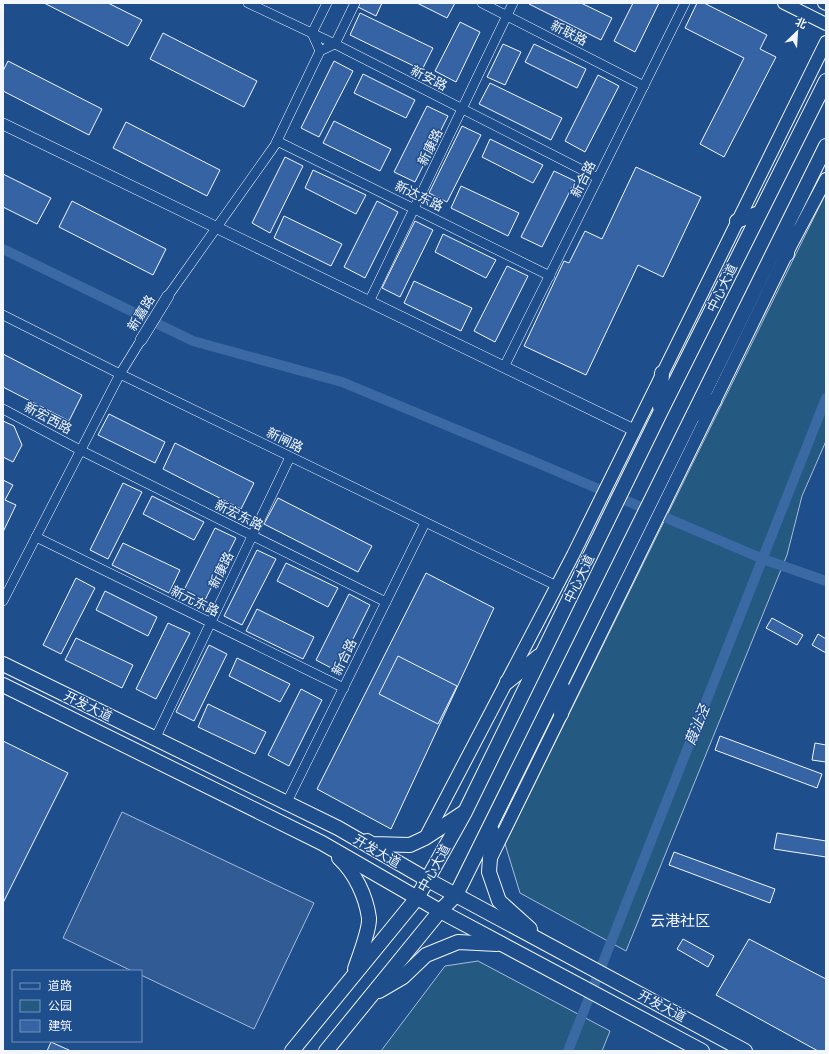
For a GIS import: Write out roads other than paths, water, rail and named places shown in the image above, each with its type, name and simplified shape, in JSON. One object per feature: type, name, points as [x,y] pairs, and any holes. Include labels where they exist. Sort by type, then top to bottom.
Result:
[{"type":"main road","points":[[784,3],[826,24]]},
{"type":"main road","points":[[425,838],[557,586],[826,42]]},
{"type":"main road","name":"中心大道","points":[[292,1051],[418,898],[428,880],[465,812],[660,413],[826,81]]},
{"type":"main road","points":[[489,862],[561,714],[656,504],[694,415],[826,146]]},
{"type":"main road","points":[[656,504],[714,401],[826,179]]},
{"type":"main road","points":[[737,221],[759,213]]},
{"type":"main road","points":[[787,254],[788,223]]},
{"type":"main road","points":[[660,413],[662,374]]},
{"type":"main road","points":[[694,415],[714,401]]},
{"type":"main road","points":[[326,1051],[440,911],[456,895],[562,681],[640,537]]},
{"type":"main road","points":[[507,682],[543,653]]},
{"type":"main road","name":"开发大道","points":[[3,664],[286,804],[338,828],[428,880],[745,1051]]},
{"type":"main road","points":[[561,714],[562,681]]},
{"type":"main road","name":"开发大道","points":[[3,685],[322,843],[440,911],[702,1051]]},
{"type":"main road","points":[[338,828],[372,844],[410,845],[425,838],[465,812]]},
{"type":"main road","points":[[493,820],[489,872],[499,901],[550,946]]},
{"type":"main road","points":[[322,843],[349,868],[360,887],[369,919],[362,950],[350,981]]},
{"type":"main road","points":[[370,997],[403,978],[426,955],[458,942],[505,945]]},
{"type":"street","name":"新安路","points":[[248,3],[335,44],[598,178]]},
{"type":"street","points":[[327,3],[312,33],[320,51],[335,44],[354,3]]},
{"type":"street","name":"新联路","points":[[482,3],[644,86]]},
{"type":"street","name":"新康路","points":[[369,302],[513,3]]},
{"type":"street","name":"新合路","points":[[504,367],[685,3]]},
{"type":"street","name":"新嘉路","points":[[3,601],[120,374],[168,296],[277,141],[320,51]]},
{"type":"street","points":[[3,124],[634,430]]},
{"type":"street","name":"新达东路","points":[[277,141],[550,276]]},
{"type":"street","name":"新闸路","points":[[3,315],[120,374],[557,586]]},
{"type":"street","name":"新宏西路","points":[[3,409],[80,450]]},
{"type":"street","name":"新宏东路","points":[[80,450],[386,602]]},
{"type":"street","name":"新康路","points":[[155,739],[290,457]]},
{"type":"street","name":"新合路","points":[[286,804],[426,523]]},
{"type":"street","name":"新元东路","points":[[36,537],[344,688]]},
{"type":"waterway","points":[[3,249],[193,341],[342,382],[763,559],[826,581]]},
{"type":"waterway","name":"葭沚泾","points":[[568,1051],[826,398]]},
{"type":"district","name":"云港社区","points":[[680,921]]}]
